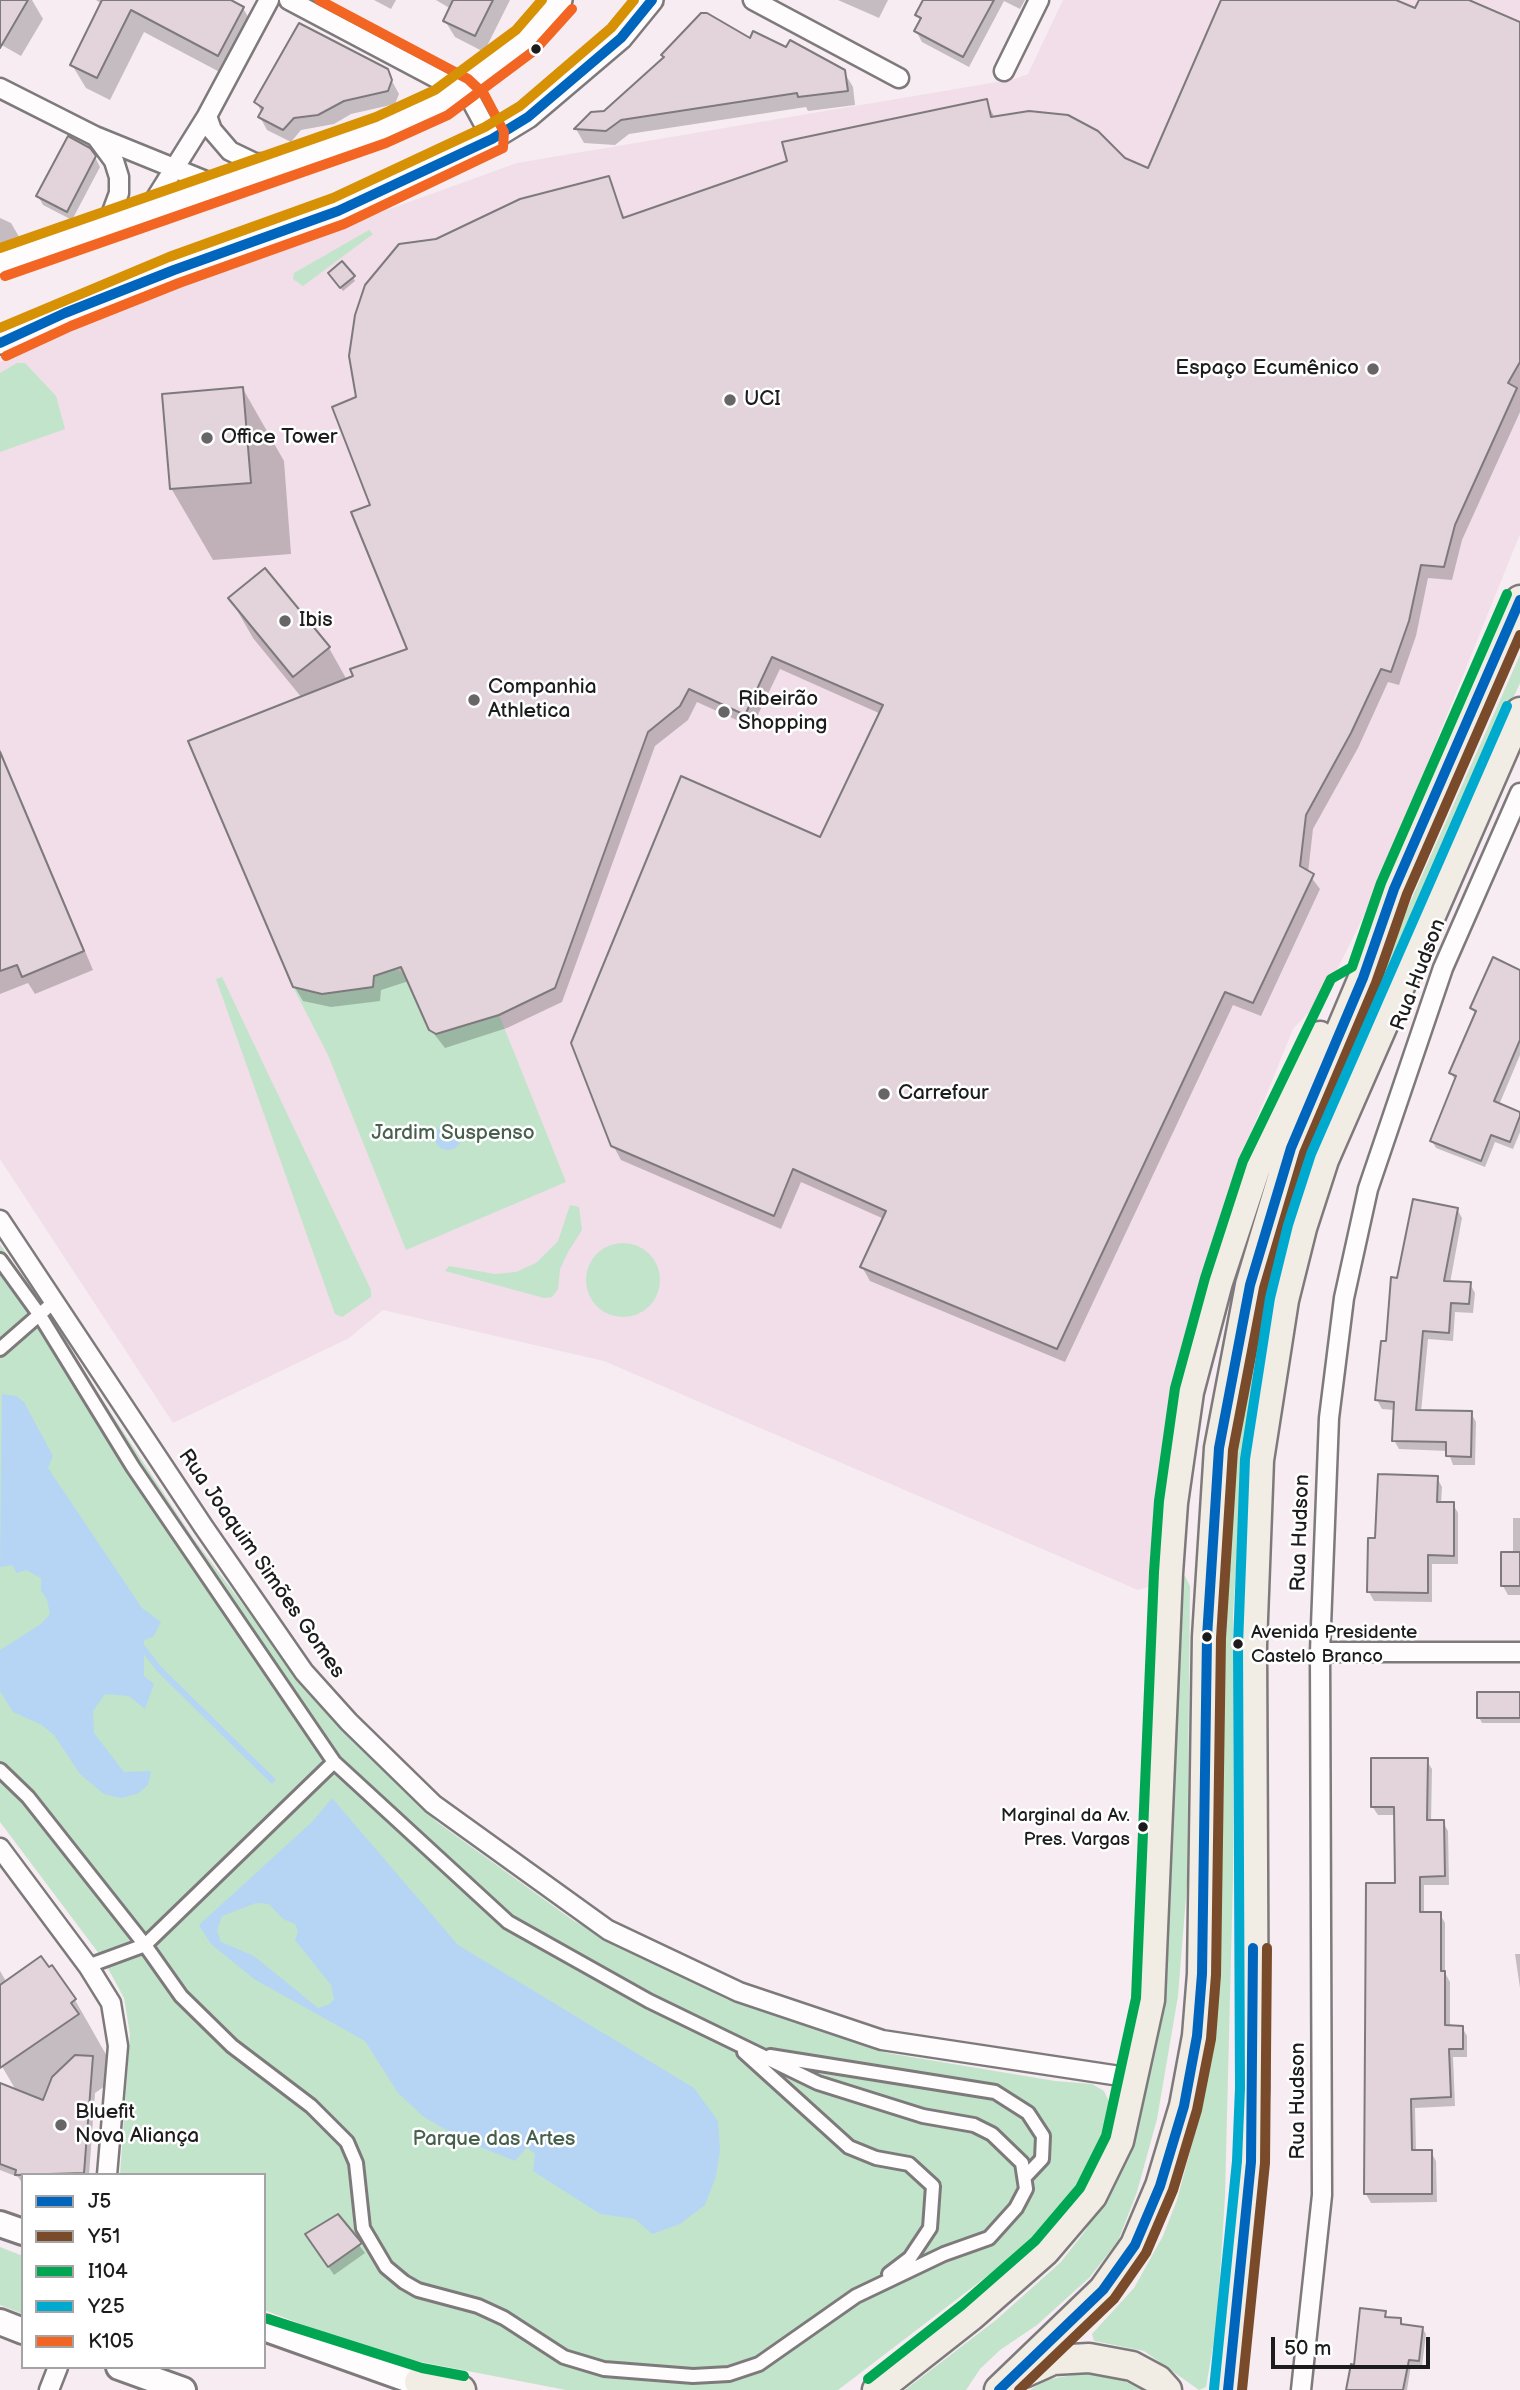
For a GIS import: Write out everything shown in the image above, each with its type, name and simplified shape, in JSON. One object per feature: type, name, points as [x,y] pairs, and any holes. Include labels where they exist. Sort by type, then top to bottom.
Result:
[{"type":"main road","points":[[1005,2385],[1103,2290],[1135,2245],[1160,2186],[1184,2106],[1197,2036],[1202,1974],[1207,1637],[1219,1448],[1250,1285],[1291,1149],[1363,978],[1394,889],[1520,600]]},
{"type":"main road","points":[[1228,2390],[1251,2162],[1254,2088],[1252,1645],[1259,1460],[1284,1300],[1302,1228],[1325,1160],[1520,712]]},
{"type":"main road","points":[[877,2390],[971,2316],[1045,2251],[1092,2196],[1119,2141],[1150,2000],[1168,1573],[1173,1503],[1189,1392],[1218,1282],[1256,1167],[1343,986],[1363,978]]},
{"type":"main road","points":[[0,2224],[21,2231]]},
{"type":"main road","points":[[0,2322],[21,2331]]},
{"type":"main road","points":[[269,2331],[429,2386],[461,2390]]},
{"type":"main road","points":[[1005,2385],[1053,2360],[1089,2358],[1132,2367],[1158,2380],[1167,2390]]},
{"type":"main road","points":[[130,2369],[157,2374],[183,2390]]},
{"type":"street","points":[[149,209],[207,116],[269,0]]},
{"type":"street","points":[[289,0],[460,90],[472,102],[492,139]]},
{"type":"street","points":[[0,263],[108,223],[381,130],[460,90],[526,40],[561,0]]},
{"type":"street","points":[[0,343],[65,313],[174,270],[338,211],[492,139],[528,117],[621,38],[652,0]]},
{"type":"street","points":[[753,0],[899,78]]},
{"type":"street","points":[[1004,71],[1039,0]]},
{"type":"street","points":[[0,88],[95,136],[218,186]]},
{"type":"street","points":[[207,116],[220,141],[230,151],[255,163],[284,163]]},
{"type":"street","points":[[95,136],[106,147],[119,177],[117,201],[108,223]]},
{"type":"street","name":"Rua Hudson","points":[[1301,2390],[1322,2195],[1320,1652],[1329,1418],[1344,1298],[1368,1189],[1443,968],[1520,793]]},
{"type":"street","name":"Rua Joaquim Simões Gomes","points":[[0,1220],[203,1526],[304,1672],[349,1722],[444,1812],[608,1930],[739,1992],[881,2040],[1133,2078]]},
{"type":"street","points":[[0,1260],[39,1314],[134,1467],[334,1762],[508,1922],[649,2001],[818,2083],[880,2104],[974,2125],[1010,2148],[1022,2163],[1026,2189],[1016,2208],[989,2238],[944,2254],[869,2290]]},
{"type":"street","points":[[0,1349],[55,1301]]},
{"type":"street","points":[[1320,1652],[1520,1652]]},
{"type":"street","points":[[88,1966],[145,1945],[334,1762]]},
{"type":"street","points":[[0,1770],[29,1797],[145,1945],[181,1996],[213,2028],[328,2120],[348,2142],[358,2173],[363,2228],[386,2267],[404,2283],[418,2290],[478,2305],[574,2360],[604,2369],[693,2376],[729,2374],[759,2364],[869,2290],[910,2258],[930,2228],[933,2186],[909,2164],[876,2158],[849,2147],[732,2041]]},
{"type":"street","points":[[0,1848],[88,1966],[111,2003],[117,2034],[107,2173]]},
{"type":"street","points":[[758,2054],[996,2092],[1028,2113],[1043,2136],[1042,2159],[1025,2177]]},
{"type":"street","points":[[0,2322],[21,2320]]},
{"type":"street","points":[[49,2390],[57,2369]]},
{"type":"shaded area","name":"Ribeirão Shopping","points":[[1063,0],[1520,0],[1520,534],[1376,891],[1324,996],[1293,1029],[1239,1162],[1180,1360],[1164,1430],[1154,1585],[1138,1590],[604,1361],[383,1310],[349,1338],[173,1423],[0,1159],[0,362],[19,351],[219,267],[301,241],[517,163],[1015,79],[1028,74]]},
{"type":"green space","points":[[369,230],[373,234],[303,286],[293,279],[294,273]]},
{"type":"green space","points":[[17,363],[25,363],[56,396],[65,429],[0,452],[0,373]]},
{"type":"green space","points":[[1520,655],[1520,683],[1344,1070],[1305,1167],[1264,1331],[1246,1423],[1233,1613],[1233,1876],[1225,2196],[1217,2323],[1206,2387],[1199,2390],[1144,2351],[1094,2341],[1092,2334],[1134,2288],[1163,2236],[1177,2200],[1199,2118],[1219,1969],[1225,1529],[1235,1426],[1260,1300],[1309,1130]]},
{"type":"green space","name":"Jardim Suspenso","points":[[396,969],[404,974],[429,1030],[436,1034],[499,1015],[566,1182],[406,1250],[328,1055],[293,987],[322,994],[373,987],[374,976]]},
{"type":"green space","points":[[222,977],[371,1290],[371,1297],[342,1317],[335,1314],[216,979]]},
{"type":"green space","points":[[570,1205],[579,1207],[582,1230],[560,1269],[558,1289],[552,1297],[544,1298],[445,1271],[449,1266],[495,1274],[516,1272],[536,1263],[558,1241]]},
{"type":"green space","points":[[623,1243],[637,1246],[649,1254],[657,1266],[660,1280],[657,1294],[649,1306],[637,1314],[623,1317],[609,1314],[597,1306],[589,1294],[586,1280],[589,1266],[597,1254],[609,1246]]},
{"type":"green space","name":"Parque das Artes","points":[[0,1244],[193,1538],[316,1702],[437,1822],[574,1921],[726,1999],[887,2053],[1055,2081],[1092,2084],[1104,2091],[1112,2108],[1110,2123],[1070,2204],[1050,2228],[838,2390],[566,2390],[380,2354],[266,2311],[266,2173],[120,2173],[130,2034],[124,1998],[103,1959],[0,1822]]},
{"type":"green space","points":[[1185,1576],[1190,1586],[1187,1884],[1178,1996],[1157,2119],[1137,2192],[1118,2241],[1089,2278],[1037,2325],[1000,2350],[980,2369],[966,2390],[905,2390],[996,2320],[1061,2262],[1085,2231],[1116,2179],[1137,2126],[1160,2016],[1168,1937],[1180,1580]]},
{"type":"green space","points":[[0,2247],[21,2255],[21,2313],[0,2305]]},
{"type":"green space","points":[[1092,2374],[1124,2381],[1142,2390],[1030,2390],[1046,2380]]},
{"type":"water","points":[[448,1124],[457,1128],[461,1137],[457,1146],[448,1150],[439,1146],[435,1137],[439,1128]]},
{"type":"water","points":[[2,1394],[16,1396],[24,1402],[53,1456],[48,1468],[142,1608],[161,1622],[153,1637],[144,1640],[144,1676],[154,1684],[145,1709],[129,1696],[105,1694],[93,1711],[94,1733],[124,1772],[151,1771],[148,1785],[137,1794],[121,1798],[104,1794],[80,1774],[54,1735],[42,1725],[13,1712],[0,1691],[0,1650],[41,1624],[50,1614],[47,1600],[41,1590],[41,1578],[26,1570],[17,1573],[12,1565],[0,1567]]},
{"type":"water","points":[[332,1798],[458,1945],[694,2088],[718,2121],[720,2150],[716,2176],[705,2205],[680,2224],[652,2234],[635,2219],[600,2214],[533,2171],[535,2154],[527,2147],[515,2161],[463,2140],[424,2117],[398,2093],[365,2041],[254,1979],[211,1944],[199,1925],[313,1821]],"holes":[[[256,1903],[269,1904],[283,1919],[295,1924],[298,1931],[295,1940],[331,1985],[334,1999],[330,2004],[318,2008],[254,1956],[221,1942],[217,1931],[222,1916]]]},
{"type":"building","points":[[0,0],[28,0],[0,48]]},
{"type":"building","points":[[102,0],[231,0],[244,7],[218,56],[131,10],[97,78],[70,65]]},
{"type":"building","points":[[453,0],[493,0],[475,36],[443,21]]},
{"type":"building","points":[[923,0],[994,0],[963,57],[914,31],[921,18],[915,15]]},
{"type":"building","name":"Ribeirão Shopping","points":[[1221,0],[1396,0],[1415,8],[1419,0],[1469,0],[1520,22],[1520,362],[1508,383],[1517,388],[1455,525],[1444,567],[1421,565],[1409,621],[1391,672],[1381,669],[1351,733],[1306,815],[1300,866],[1314,874],[1253,1003],[1225,992],[1057,1349],[860,1267],[886,1211],[793,1169],[774,1216],[611,1146],[571,1043],[681,776],[820,837],[883,705],[772,657],[745,715],[689,689],[680,706],[648,732],[555,988],[499,1015],[436,1034],[429,1030],[401,967],[374,976],[373,987],[322,994],[293,987],[188,741],[353,676],[350,669],[407,649],[351,512],[370,505],[332,407],[356,397],[349,356],[355,315],[365,285],[399,244],[436,239],[520,199],[609,176],[623,218],[787,161],[782,142],[987,99],[991,117],[1029,111],[1068,115],[1098,131],[1125,158],[1148,168]]},
{"type":"building","points":[[701,13],[707,13],[750,38],[753,31],[786,47],[790,40],[845,70],[848,91],[798,97],[797,93],[621,120],[606,131],[574,129],[591,112],[604,111],[664,57],[661,55]]},
{"type":"building","points":[[299,23],[388,69],[392,80],[388,91],[344,101],[318,115],[294,118],[283,130],[258,117],[263,108],[254,102]]},
{"type":"building","points":[[68,136],[90,148],[96,156],[67,212],[36,196]]},
{"type":"building","points":[[342,261],[355,276],[340,288],[328,273]]},
{"type":"building","name":"Office Tower","points":[[243,387],[251,483],[170,489],[162,394]]},
{"type":"building","points":[[265,568],[330,647],[293,677],[228,598]]},
{"type":"building","points":[[0,752],[84,951],[22,977],[17,965],[0,971]]},
{"type":"building","points":[[1493,957],[1520,970],[1520,1040],[1494,1101],[1520,1112],[1520,1116],[1510,1142],[1491,1135],[1481,1161],[1430,1141],[1456,1076],[1449,1073],[1476,1011],[1470,1008]]},
{"type":"building","points":[[1413,1199],[1458,1208],[1444,1281],[1471,1282],[1469,1304],[1451,1303],[1449,1333],[1423,1331],[1416,1410],[1472,1411],[1471,1457],[1446,1456],[1446,1442],[1392,1441],[1394,1402],[1375,1400],[1381,1341],[1386,1341],[1391,1277],[1397,1278]]},
{"type":"building","points":[[1378,1474],[1438,1476],[1437,1502],[1454,1502],[1454,1556],[1428,1555],[1428,1593],[1367,1592],[1368,1538],[1375,1538]]},
{"type":"building","points":[[1501,1552],[1520,1552],[1520,1586],[1501,1586]]},
{"type":"building","points":[[1477,1692],[1520,1692],[1520,1718],[1477,1718]]},
{"type":"building","points":[[1371,1758],[1428,1758],[1427,1820],[1444,1820],[1445,1876],[1420,1877],[1420,1912],[1441,1912],[1445,2025],[1463,2026],[1463,2049],[1449,2049],[1451,2097],[1411,2099],[1412,2150],[1432,2150],[1432,2194],[1364,2194],[1366,1883],[1395,1883],[1394,1807],[1371,1807]]},
{"type":"building","points":[[41,1956],[49,1967],[52,1965],[76,1999],[71,2003],[79,2014],[0,2068],[0,1985]]},
{"type":"building","name":"Bluefit Nova Aliança","points":[[75,2055],[93,2056],[84,2173],[15,2175],[16,2170],[0,2164],[0,2083],[43,2100],[52,2077]]},
{"type":"building","points":[[338,2214],[362,2243],[328,2267],[305,2234]]},
{"type":"building","points":[[1360,2308],[1386,2311],[1385,2317],[1401,2318],[1401,2324],[1423,2327],[1419,2361],[1409,2360],[1403,2390],[1346,2390],[1351,2364],[1354,2365]]},
{"type":"waterway","points":[[139,1643],[159,1669],[272,1780]]},
{"type":"transit line","name":"K105","points":[[6,356],[71,326],[179,283],[344,224],[503,148],[504,132],[484,94],[468,79],[319,0]]},
{"type":"transit line","points":[[0,248],[376,117],[435,90],[516,30],[542,0]]},
{"type":"transit line","points":[[0,328],[169,257],[333,198],[485,127],[520,106],[611,28],[634,0]]},
{"type":"transit line","name":"J5","points":[[0,343],[65,313],[174,270],[338,211],[492,139],[528,117],[621,38],[652,0]]},
{"type":"transit line","name":"K105","points":[[5,276],[386,143],[448,115],[535,50],[572,9]]},
{"type":"transit line","name":"I104","points":[[868,2379],[962,2305],[1035,2241],[1080,2188],[1106,2136],[1136,1998],[1154,1572],[1159,1501],[1175,1388],[1205,1278],[1243,1161],[1331,979],[1352,967],[1381,883],[1507,594]]},
{"type":"transit line","name":"J5","points":[[999,2390],[1103,2290],[1135,2245],[1160,2186],[1184,2106],[1197,2036],[1202,1974],[1207,1637],[1219,1448],[1250,1285],[1291,1148],[1363,978],[1394,889],[1520,600]]},
{"type":"transit line","name":"Y51","points":[[1019,2390],[1114,2299],[1146,2253],[1173,2190],[1197,2110],[1211,2039],[1216,1975],[1221,1638],[1233,1450],[1264,1288],[1304,1153],[1376,983],[1407,894],[1520,635]]},
{"type":"transit line","name":"Y25","points":[[1214,2389],[1237,2161],[1240,2088],[1238,1645],[1245,1459],[1270,1298],[1288,1225],[1311,1154],[1507,706]]},
{"type":"transit line","name":"J5","points":[[1228,2390],[1251,2162],[1253,1948]]},
{"type":"transit line","name":"Y51","points":[[1242,2390],[1265,2163],[1267,1948]]},
{"type":"transit line","name":"I104","points":[[268,2319],[422,2368],[464,2376]]},
{"type":"place","name":"Espaço Ecumênico","points":[[1373,369]]},
{"type":"place","name":"UCI","points":[[730,400]]},
{"type":"place","name":"Office Tower","points":[[207,438]]},
{"type":"place","name":"Ibis","points":[[285,621]]},
{"type":"place","name":"Companhia Athletica","points":[[474,700]]},
{"type":"place","name":"Ribeirão Shopping","points":[[724,712]]},
{"type":"place","name":"Carrefour","points":[[884,1094]]},
{"type":"place","name":"Avenida Presidente Castelo Branco","points":[[1238,1644]]},
{"type":"place","name":"Marginal da Av. Pres. Vargas","points":[[1143,1827]]},
{"type":"place","name":"Bluefit Nova Aliança","points":[[61,2125]]}]
